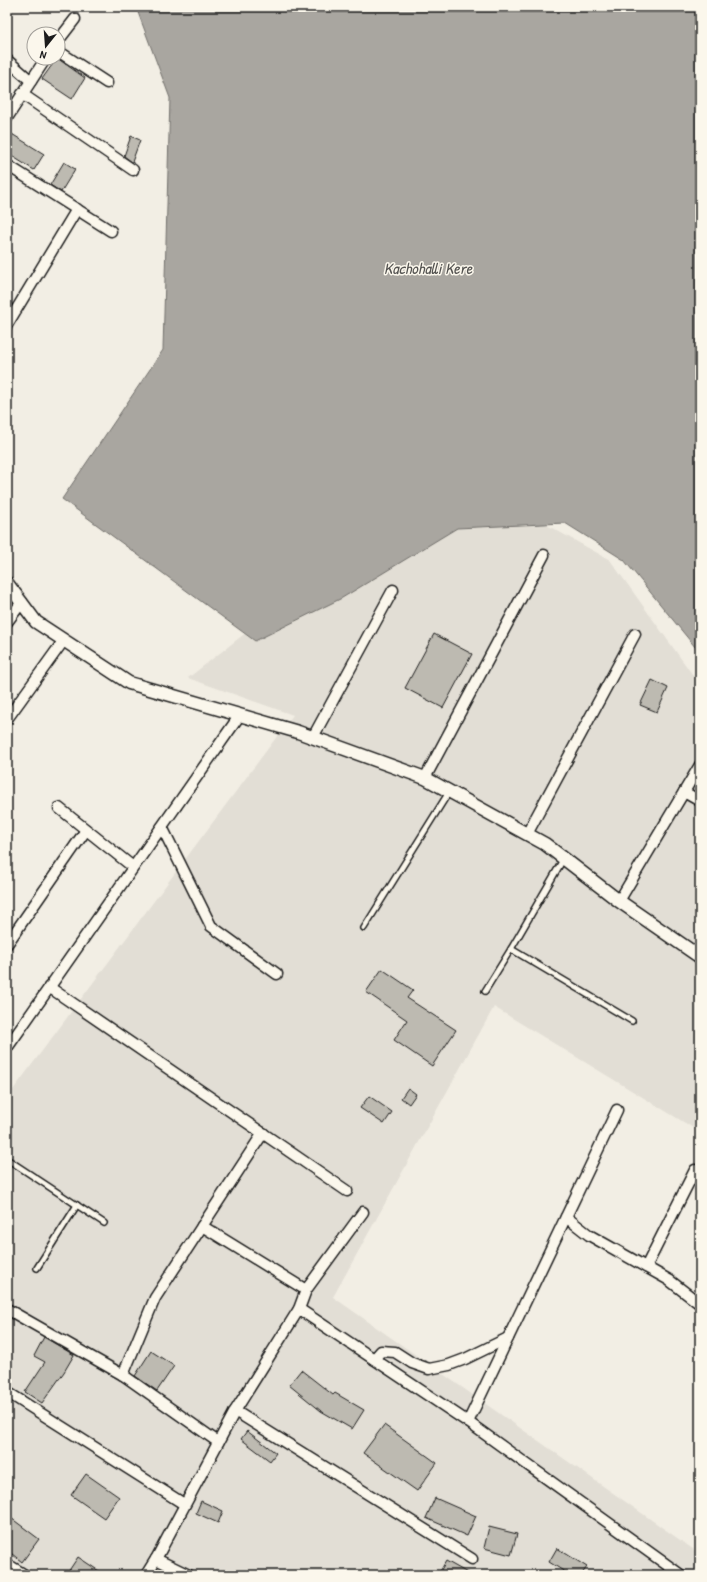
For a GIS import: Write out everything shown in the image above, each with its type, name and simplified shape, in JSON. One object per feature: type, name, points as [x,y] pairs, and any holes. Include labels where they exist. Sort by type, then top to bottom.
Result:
[{"type":"street","points":[[66,31],[75,19]]},
{"type":"street","points":[[66,56],[107,82]]},
{"type":"street","points":[[7,60],[31,81]]},
{"type":"street","points":[[7,118],[41,66]]},
{"type":"street","points":[[22,94],[133,170]]},
{"type":"street","points":[[8,169],[77,209],[111,231]]},
{"type":"street","points":[[7,325],[77,209]]},
{"type":"street","points":[[425,778],[544,555]]},
{"type":"street","points":[[7,582],[36,622],[129,683],[313,737],[425,778],[545,844],[619,901],[700,957]]},
{"type":"street","points":[[313,737],[393,590]]},
{"type":"street","points":[[7,622],[22,602]]},
{"type":"street","points":[[527,834],[635,634]]},
{"type":"street","points":[[7,719],[64,640]]},
{"type":"street","points":[[7,1048],[240,715]]},
{"type":"street","points":[[619,901],[700,765]]},
{"type":"street","points":[[684,792],[700,801]]},
{"type":"street","points":[[59,808],[133,867]]},
{"type":"street","points":[[162,827],[211,926],[277,974]]},
{"type":"street","points":[[7,944],[86,830]]},
{"type":"street","points":[[49,987],[347,1190]]},
{"type":"street","points":[[468,1422],[617,1110]]},
{"type":"street","points":[[123,1375],[155,1298],[263,1133]]},
{"type":"street","points":[[646,1267],[695,1170]]},
{"type":"street","points":[[146,1575],[235,1411],[299,1309],[306,1290],[363,1212]]},
{"type":"street","points":[[566,1217],[589,1235],[669,1280],[700,1304]]},
{"type":"street","points":[[202,1226],[306,1290]]},
{"type":"street","points":[[7,1309],[123,1375],[218,1442]]},
{"type":"street","points":[[299,1309],[468,1422],[681,1575]]},
{"type":"street","points":[[374,1359],[382,1350],[395,1352],[412,1363],[429,1369],[449,1365],[465,1359],[508,1338]]},
{"type":"street","points":[[7,1392],[184,1504]]},
{"type":"street","points":[[235,1411],[472,1558]]},
{"type":"street","points":[[156,1559],[189,1575]]},
{"type":"street","points":[[7,1564],[25,1575]]},
{"type":"lane","points":[[364,928],[450,791]]},
{"type":"lane","points":[[485,991],[511,950],[564,858]]},
{"type":"lane","points":[[511,950],[632,1021]]},
{"type":"lane","points":[[7,1159],[104,1223]]},
{"type":"lane","points":[[37,1268],[78,1205]]},
{"type":"shaded area","points":[[534,518],[610,560],[700,685],[700,1132],[494,1007],[333,1297],[700,1554],[700,1575],[7,1575],[7,1098],[293,715],[188,678],[243,635],[433,524]]},
{"type":"water","name":"Kachohalli Kere","points":[[136,7],[700,7],[700,653],[624,560],[565,523],[457,528],[342,598],[255,641],[62,499],[163,350],[170,98]]},
{"type":"building","points":[[66,64],[85,78],[72,99],[42,79],[51,66],[66,66]]},
{"type":"building","points":[[7,131],[44,154],[34,170],[7,153]]},
{"type":"building","points":[[131,136],[140,140],[132,162],[124,156]]},
{"type":"building","points":[[64,162],[75,169],[61,192],[50,185]]},
{"type":"building","points":[[434,634],[472,654],[443,708],[405,688]]},
{"type":"building","points":[[652,680],[668,688],[657,712],[640,705]]},
{"type":"building","points":[[382,969],[413,990],[407,998],[456,1030],[432,1066],[394,1040],[407,1020],[366,992]]},
{"type":"building","points":[[408,1088],[416,1094],[409,1104],[401,1098]]},
{"type":"building","points":[[369,1096],[392,1112],[384,1124],[360,1108]]},
{"type":"building","points":[[44,1337],[74,1355],[42,1403],[25,1392],[45,1362],[34,1356]]},
{"type":"building","points":[[151,1351],[174,1366],[157,1391],[135,1376]]},
{"type":"building","points":[[301,1370],[333,1395],[335,1393],[364,1410],[352,1429],[321,1411],[289,1385]]},
{"type":"building","points":[[384,1425],[437,1463],[417,1491],[363,1453]]},
{"type":"building","points":[[247,1431],[276,1453],[270,1461],[241,1439]]},
{"type":"building","points":[[86,1474],[119,1497],[104,1518],[71,1495]]},
{"type":"building","points":[[435,1498],[476,1516],[467,1536],[426,1518]]},
{"type":"building","points":[[201,1501],[223,1511],[218,1523],[196,1513]]},
{"type":"building","points":[[7,1515],[39,1539],[22,1562],[7,1550]]},
{"type":"building","points":[[489,1527],[517,1534],[511,1555],[484,1548]]},
{"type":"building","points":[[557,1548],[587,1567],[581,1575],[570,1575],[549,1562]]},
{"type":"building","points":[[78,1557],[105,1575],[66,1575]]},
{"type":"building","points":[[446,1561],[471,1575],[438,1575]]}]
